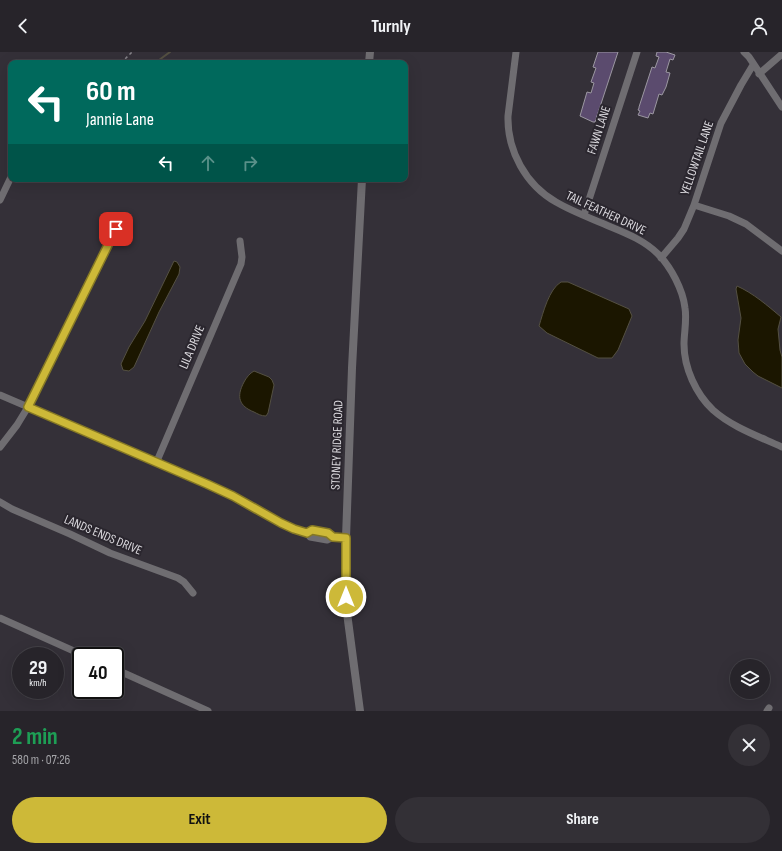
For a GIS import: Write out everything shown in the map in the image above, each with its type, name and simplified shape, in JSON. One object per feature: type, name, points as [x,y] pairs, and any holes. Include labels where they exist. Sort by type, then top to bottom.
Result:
[{"type":"street","name":"TAIL FEATHER DRIVE","points":[[516,52],[508,133],[514,153],[523,171],[538,188],[557,203],[640,240],[661,258],[671,272],[683,300],[686,315],[684,346],[686,358],[690,375],[699,392],[710,407],[726,420],[782,447]]},
{"type":"street","name":"FAWN LANE","points":[[584,215],[637,52]]},
{"type":"street","points":[[746,53],[782,107]]},
{"type":"street","points":[[759,74],[782,54]]},
{"type":"street","name":"YELLOWTAIL LANE","points":[[661,258],[681,234],[694,205],[721,123],[741,85],[754,65]]},
{"type":"street","points":[[0,200],[9,182]]},
{"type":"street","name":"STONEY RIDGE ROAD","points":[[360,711],[347,613],[346,538],[352,368],[362,182]]},
{"type":"street","points":[[694,205],[729,216],[746,224],[782,251]]},
{"type":"street","points":[[0,447],[17,425],[28,407],[122,216]]},
{"type":"street","name":"LILA DRIVE","points":[[157,462],[241,264],[242,257],[240,241]]},
{"type":"street","points":[[0,395],[224,492],[288,527],[307,533],[312,530],[328,533],[333,537],[346,538]]},
{"type":"street","name":"LANDS ENDS DRIVE","points":[[0,502],[12,509],[110,553],[178,578],[184,582],[193,593]]},
{"type":"street","points":[[0,618],[72,650]]},
{"type":"street","points":[[124,674],[208,711]]},
{"type":"path","points":[[124,60],[132,52]]},
{"type":"shaded area","points":[[174,261],[177,262],[180,267],[179,274],[159,312],[134,367],[129,371],[123,370],[121,364],[129,347],[145,321]]},
{"type":"shaded area","points":[[561,282],[568,282],[629,309],[632,316],[618,350],[612,358],[598,358],[547,333],[539,326],[553,290]]},
{"type":"shaded area","points":[[737,286],[755,296],[781,317],[778,329],[782,357],[782,388],[753,372],[745,364],[739,353],[738,340],[741,318],[736,289]]},
{"type":"shaded area","points":[[254,371],[269,377],[274,385],[266,416],[249,410],[240,400],[240,392],[244,382]]},
{"type":"building","points":[[598,52],[618,52],[595,122],[593,122],[580,116],[587,92],[591,93],[594,83],[591,82],[596,68],[593,67]]},
{"type":"building","points":[[657,52],[666,52],[675,55],[673,60],[670,59],[666,72],[670,73],[666,87],[662,95],[659,94],[653,114],[650,113],[648,118],[638,115],[640,111],[638,110],[652,67],[655,68],[659,57],[656,56]]},
{"type":"waterway","points":[[159,60],[170,52]]},
{"type":"route","points":[[116,229],[28,407],[215,487],[288,527],[307,533],[312,530],[328,533],[333,537],[346,538],[346,597]]}]
